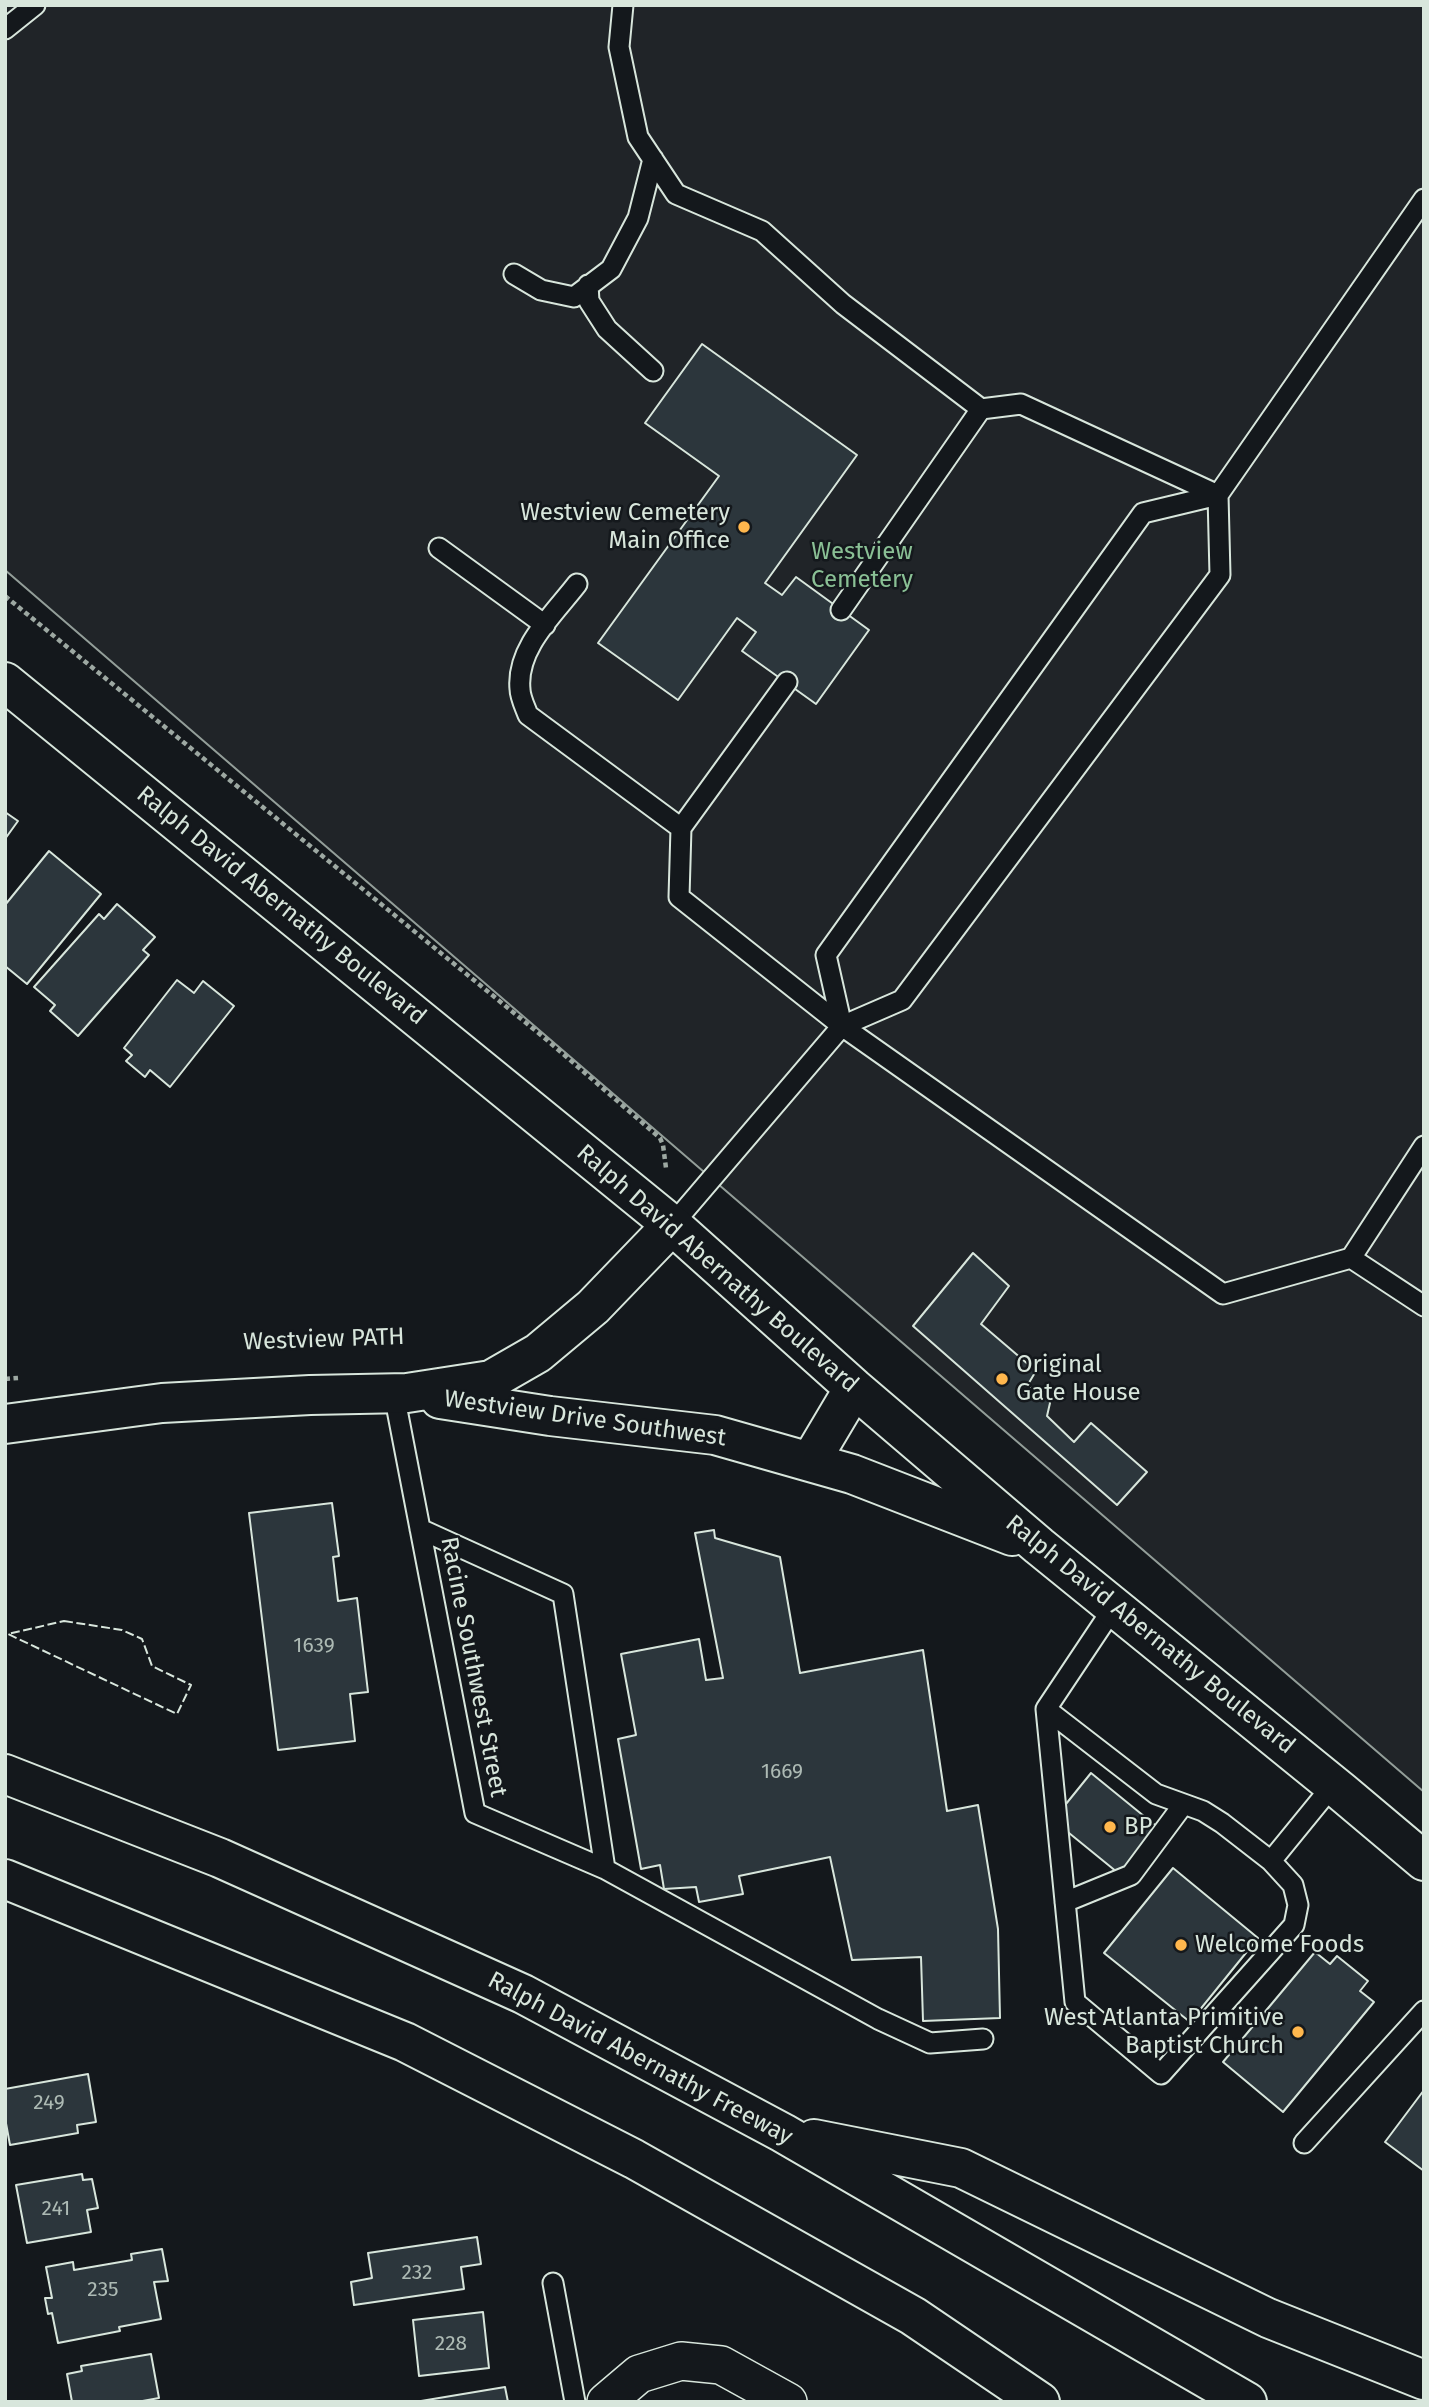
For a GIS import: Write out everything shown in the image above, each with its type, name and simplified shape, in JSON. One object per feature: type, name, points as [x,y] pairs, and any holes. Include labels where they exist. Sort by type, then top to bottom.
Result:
[{"type":"main road","name":"Ralph David Abernathy Boulevard","points":[[5,682],[672,1225],[854,1388],[1039,1546],[1334,1784],[1424,1861]]},
{"type":"main road","name":"Westview Drive Southwest","points":[[5,1424],[162,1403],[310,1395],[400,1394],[491,1380],[538,1353],[593,1307],[672,1225]]},
{"type":"main road","points":[[810,1462],[854,1388]]},
{"type":"main road","name":"Westview Drive Southwest","points":[[400,1394],[550,1416],[715,1435],[852,1474],[1039,1546]]},
{"type":"main road","name":"Ralph David Abernathy Freeway","points":[[5,1774],[220,1858],[523,1994],[783,2133],[1247,2402]]},
{"type":"main road","points":[[5,1879],[405,2042],[634,2159],[913,2316],[1040,2402]]},
{"type":"main road","points":[[783,2133],[961,2168],[1268,2318],[1424,2380]]},
{"type":"street","points":[[606,2402],[639,2374],[681,2361],[721,2365],[788,2402]]},
{"type":"lane","points":[[5,29],[35,5]]},
{"type":"lane","points":[[623,5],[619,47],[638,137],[676,194],[762,231],[843,304],[981,408],[1021,404],[1218,495]]},
{"type":"lane","points":[[514,274],[541,290],[574,296],[611,269],[638,218],[653,159]]},
{"type":"lane","points":[[672,1225],[842,1026],[902,1000],[1220,575],[1218,495],[1424,199]]},
{"type":"lane","points":[[589,285],[589,301],[607,329],[653,371]]},
{"type":"lane","points":[[841,610],[981,408]]},
{"type":"lane","points":[[842,1026],[826,954],[1143,513],[1218,495]]},
{"type":"lane","points":[[439,548],[545,625]]},
{"type":"lane","points":[[577,584],[537,635],[523,660],[520,689],[528,715],[681,828]]},
{"type":"lane","points":[[787,682],[681,828],[678,897],[842,1026],[1223,1294],[1351,1258],[1424,1146]]},
{"type":"lane","points":[[1351,1258],[1424,1306]]},
{"type":"lane","name":"Racine Southwest Street","points":[[400,1394],[420,1529],[475,1813],[605,1869]]},
{"type":"lane","points":[[420,1529],[563,1594],[605,1869],[877,2019],[930,2043],[983,2039]]},
{"type":"lane","points":[[1046,1709],[1156,1794],[1203,1811],[1222,1823],[1271,1861],[1293,1885],[1298,1905],[1294,1925],[1161,2074],[1075,2002],[1046,1709],[1114,1607]]},
{"type":"lane","points":[[1271,1861],[1334,1784]]},
{"type":"lane","points":[[1065,1902],[1130,1875],[1183,1805]]},
{"type":"lane","points":[[1304,2143],[1424,2011]]},
{"type":"lane","points":[[553,2283],[575,2402]]},
{"type":"path","points":[[5,596],[547,1040],[660,1138],[663,1145]]},
{"type":"path","points":[[5,1379],[19,1378]]},
{"type":"green space","name":"Westview Cemetery","points":[[5,5],[1424,5],[1424,1792],[5,570]]},
{"type":"building","name":"Westview Cemetery Main Office","points":[[702,344],[857,455],[765,583],[782,595],[796,577],[869,630],[816,704],[742,651],[756,632],[737,618],[678,700],[598,643],[719,476],[645,423]]},
{"type":"building","points":[[5,812],[18,821],[5,839]]},
{"type":"building","points":[[49,851],[101,894],[27,984],[5,966],[5,905]]},
{"type":"building","points":[[117,904],[155,937],[143,950],[149,955],[78,1036],[50,1011],[55,1005],[34,987],[99,914],[104,919]]},
{"type":"building","points":[[177,980],[194,993],[203,981],[234,1006],[170,1087],[150,1070],[145,1077],[126,1061],[132,1055],[124,1048]]},
{"type":"building","name":"Original Gate House","points":[[973,1253],[1009,1286],[981,1324],[1036,1371],[1027,1386],[1047,1391],[1050,1403],[1047,1416],[1074,1442],[1091,1423],[1147,1472],[1117,1505],[913,1326]]},
{"type":"building","points":[[332,1503],[339,1556],[333,1557],[338,1601],[357,1598],[368,1692],[350,1694],[355,1741],[278,1750],[249,1513]]},
{"type":"building","points":[[714,1530],[715,1538],[780,1557],[800,1673],[923,1650],[947,1811],[978,1805],[998,1929],[1000,2018],[923,2021],[921,1957],[852,1960],[830,1857],[739,1876],[743,1894],[699,1902],[696,1887],[664,1889],[660,1865],[641,1869],[618,1739],[636,1735],[621,1654],[699,1639],[706,1680],[723,1678],[695,1533]]},
{"type":"building","name":"BP","points":[[1091,1773],[1166,1834],[1128,1881],[1053,1820]]},
{"type":"building","name":"Welcome Foods","points":[[1173,1868],[1258,1938],[1190,2022],[1104,1953]]},
{"type":"building","name":"West Atlanta Primitive Baptist Church","points":[[1315,1952],[1330,1964],[1337,1956],[1368,1981],[1360,1991],[1374,2002],[1283,2112],[1223,2062]]},
{"type":"building","points":[[88,2074],[96,2122],[77,2125],[78,2133],[10,2145],[5,2118],[5,2089]]},
{"type":"building","points":[[1424,2090],[1424,2171],[1385,2142]]},
{"type":"building","points":[[82,2174],[83,2180],[92,2179],[98,2208],[87,2210],[91,2232],[27,2243],[16,2185]]},
{"type":"building","points":[[477,2237],[481,2264],[461,2267],[464,2289],[354,2305],[351,2282],[372,2278],[368,2253]]},
{"type":"building","points":[[162,2249],[168,2281],[154,2282],[161,2319],[119,2327],[120,2331],[58,2343],[52,2313],[48,2314],[45,2298],[52,2298],[46,2267],[73,2262],[74,2270],[132,2260],[131,2254]]},
{"type":"building","points":[[483,2312],[489,2368],[419,2376],[413,2320]]},
{"type":"building","points":[[151,2354],[159,2398],[137,2402],[72,2402],[67,2374],[82,2371],[81,2366]]},
{"type":"building","points":[[505,2387],[508,2402],[415,2402]]},
{"type":"fence","points":[[64,1621],[122,1630],[142,1639],[152,1666],[191,1685],[177,1714],[8,1634],[64,1621]]},
{"type":"place","name":"Westview Cemetery Main Office","points":[[744,527]]},
{"type":"place","name":"Original Gate House","points":[[1002,1379]]},
{"type":"place","name":"BP","points":[[1110,1827]]},
{"type":"place","name":"Welcome Foods","points":[[1181,1945]]},
{"type":"place","name":"West Atlanta Primitive Baptist Church","points":[[1298,2032]]}]
